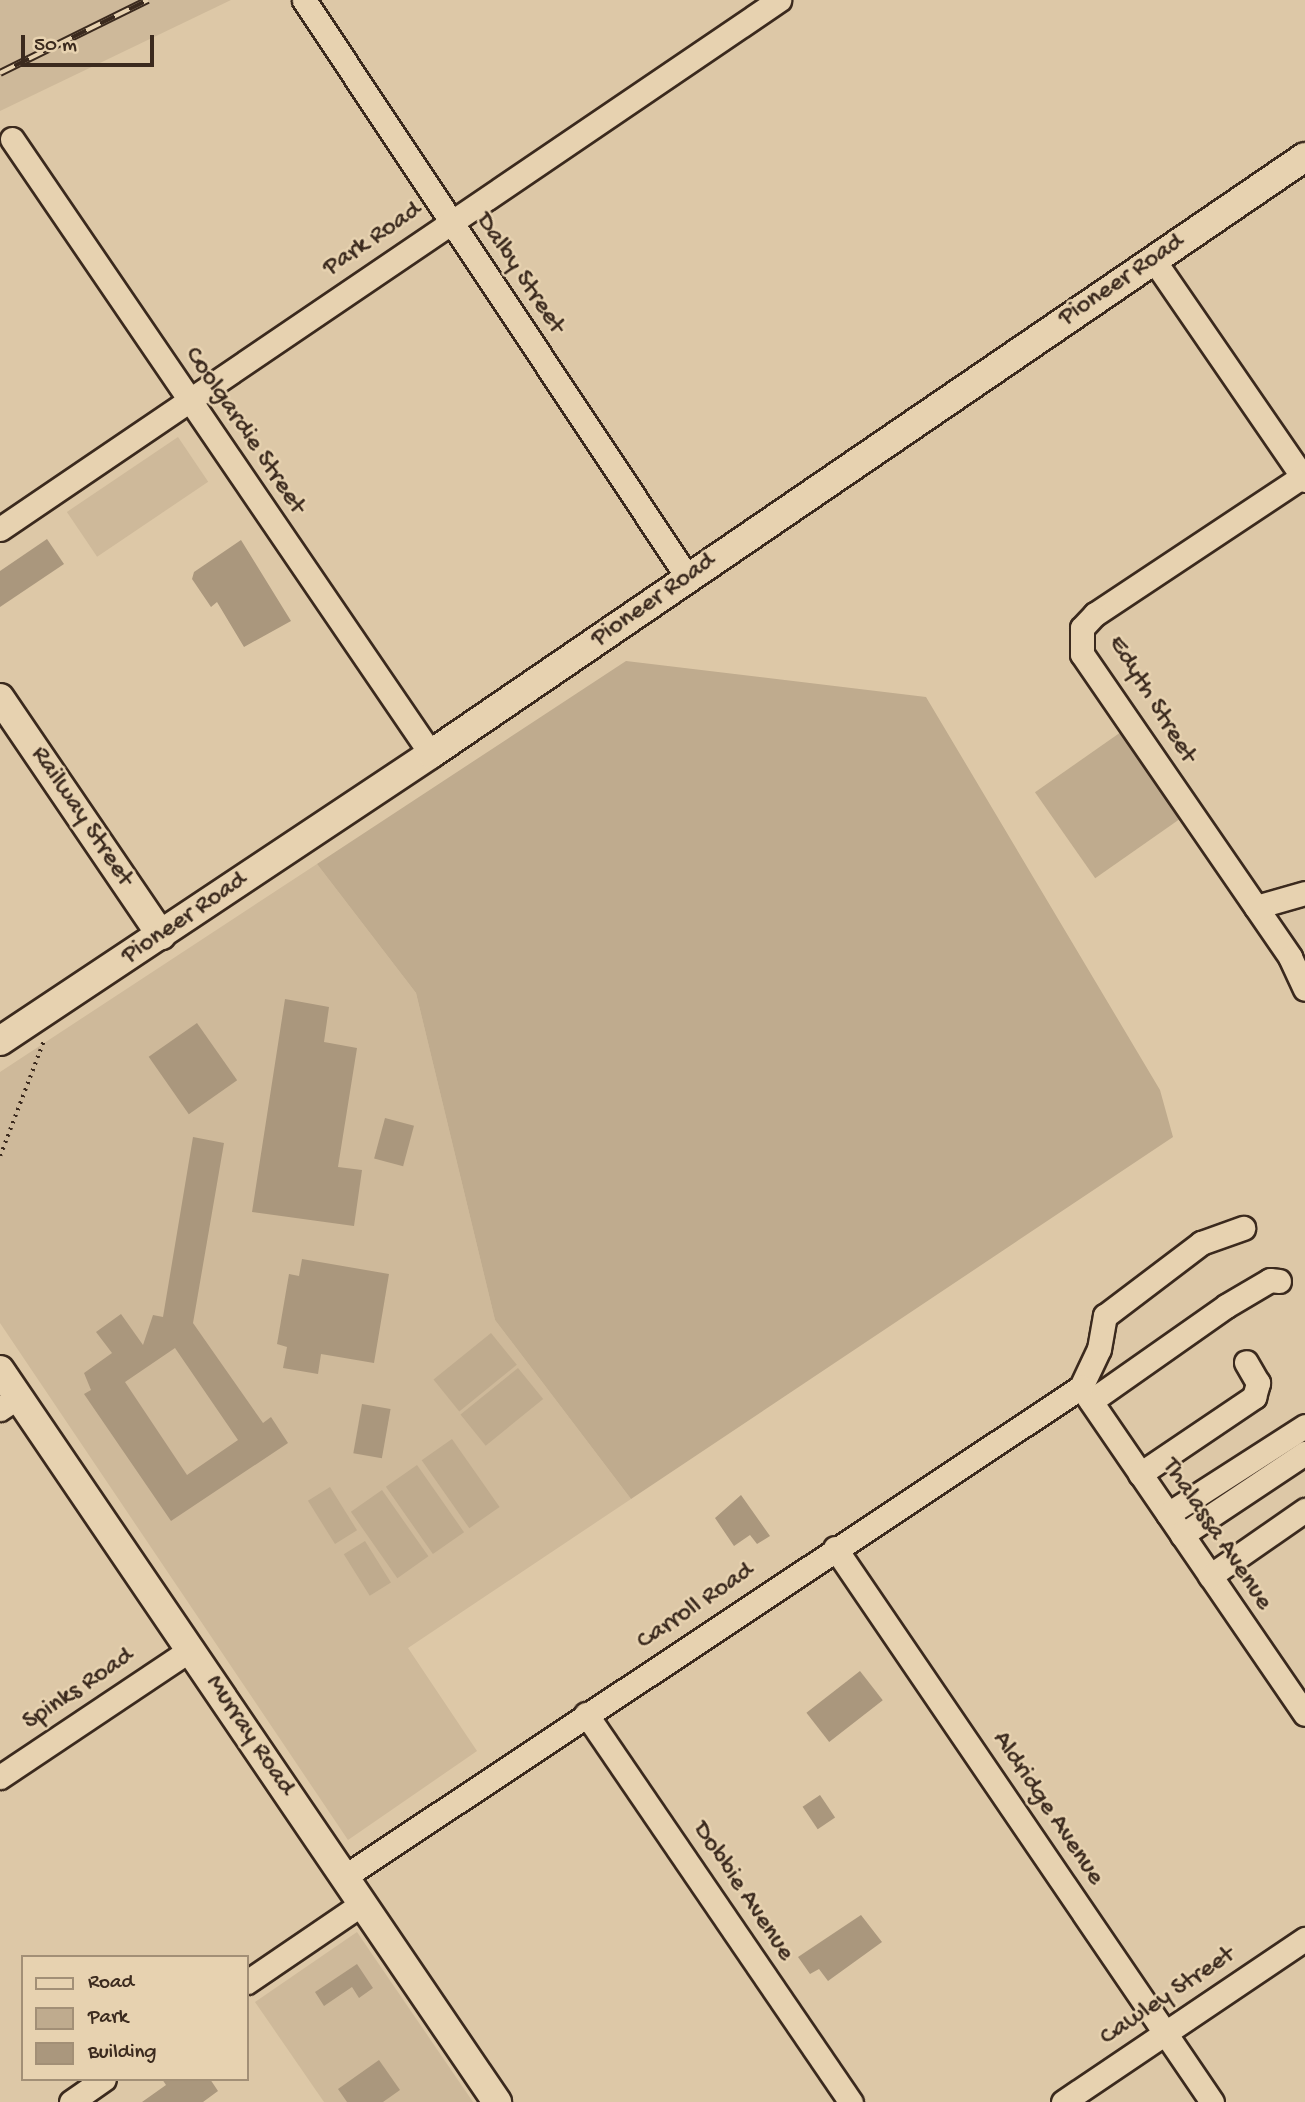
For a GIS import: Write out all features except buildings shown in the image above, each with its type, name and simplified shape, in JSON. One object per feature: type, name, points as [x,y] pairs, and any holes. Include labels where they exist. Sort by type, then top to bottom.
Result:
[{"type":"main road","name":"Pioneer Road","points":[[0,1041],[431,754],[1305,157]]},
{"type":"main road","name":"Railway Street","points":[[0,698],[161,935]]},
{"type":"main road","name":"Murray Road","points":[[0,1370],[9,1403],[190,1650],[497,2102]]},
{"type":"street","name":"Dalby Street","points":[[303,0],[688,578]]},
{"type":"street","name":"Park Road","points":[[0,528],[779,0]]},
{"type":"street","name":"Coolgardie Street","points":[[12,139],[431,754]]},
{"type":"street","points":[[1153,259],[1304,478]]},
{"type":"street","name":"Edyth Street","points":[[1304,478],[1095,614],[1082,628],[1082,654],[1290,957],[1305,989]]},
{"type":"street","points":[[1256,907],[1305,892]]},
{"type":"street","points":[[1086,1394],[1105,1316],[1201,1244],[1243,1228]]},
{"type":"street","name":"Carroll Road","points":[[344,1877],[835,1548],[1269,1280],[1279,1281]]},
{"type":"street","points":[[1140,1474],[1254,1397],[1258,1383],[1246,1362]]},
{"type":"street","name":"Thalassa Avenue","points":[[1086,1394],[1210,1576],[1301,1700]]},
{"type":"street","points":[[1168,1514],[1305,1426]]},
{"type":"street","points":[[1182,1535],[1305,1453]]},
{"type":"street","points":[[1210,1576],[1305,1510]]},
{"type":"street","name":"Aldridge Avenue","points":[[835,1548],[1212,2102]]},
{"type":"street","name":"Spinks Road","points":[[0,1777],[190,1650]]},
{"type":"street","name":"Dobbie Avenue","points":[[586,1714],[851,2102]]},
{"type":"street","points":[[248,1981],[363,1903]]},
{"type":"street","name":"Cawley Street","points":[[1063,2102],[1305,1939]]},
{"type":"street","points":[[71,2102],[101,2081]]},
{"type":"path","points":[[0,1156],[58,1003]]},
{"type":"shaded area","points":[[0,0],[231,0],[0,111]]},
{"type":"shaded area","points":[[178,437],[208,482],[97,557],[67,512]]},
{"type":"shaded area","points":[[317,864],[416,993],[495,1320],[631,1499],[408,1648],[477,1751],[348,1840],[0,1323],[0,1072]]},
{"type":"shaded area","points":[[357,1932],[473,2102],[324,2102],[255,2002]]},
{"type":"green space","points":[[626,661],[926,697],[1160,1090],[1173,1137],[631,1499],[495,1320],[416,993],[317,864]]},
{"type":"green space","points":[[1121,732],[1181,818],[1095,878],[1035,792]]},
{"type":"green space","points":[[491,1333],[517,1365],[459,1411],[433,1380]]},
{"type":"green space","points":[[518,1368],[543,1399],[486,1446],[460,1415]]},
{"type":"green space","points":[[452,1439],[500,1507],[469,1528],[422,1460]]},
{"type":"green space","points":[[417,1465],[464,1532],[433,1554],[386,1487]]},
{"type":"green space","points":[[330,1487],[357,1530],[335,1544],[308,1501]]},
{"type":"green space","points":[[382,1490],[428,1556],[397,1578],[351,1512]]},
{"type":"green space","points":[[365,1541],[391,1583],[370,1596],[344,1554]]},
{"type":"railway","points":[[0,73],[148,0]]}]
